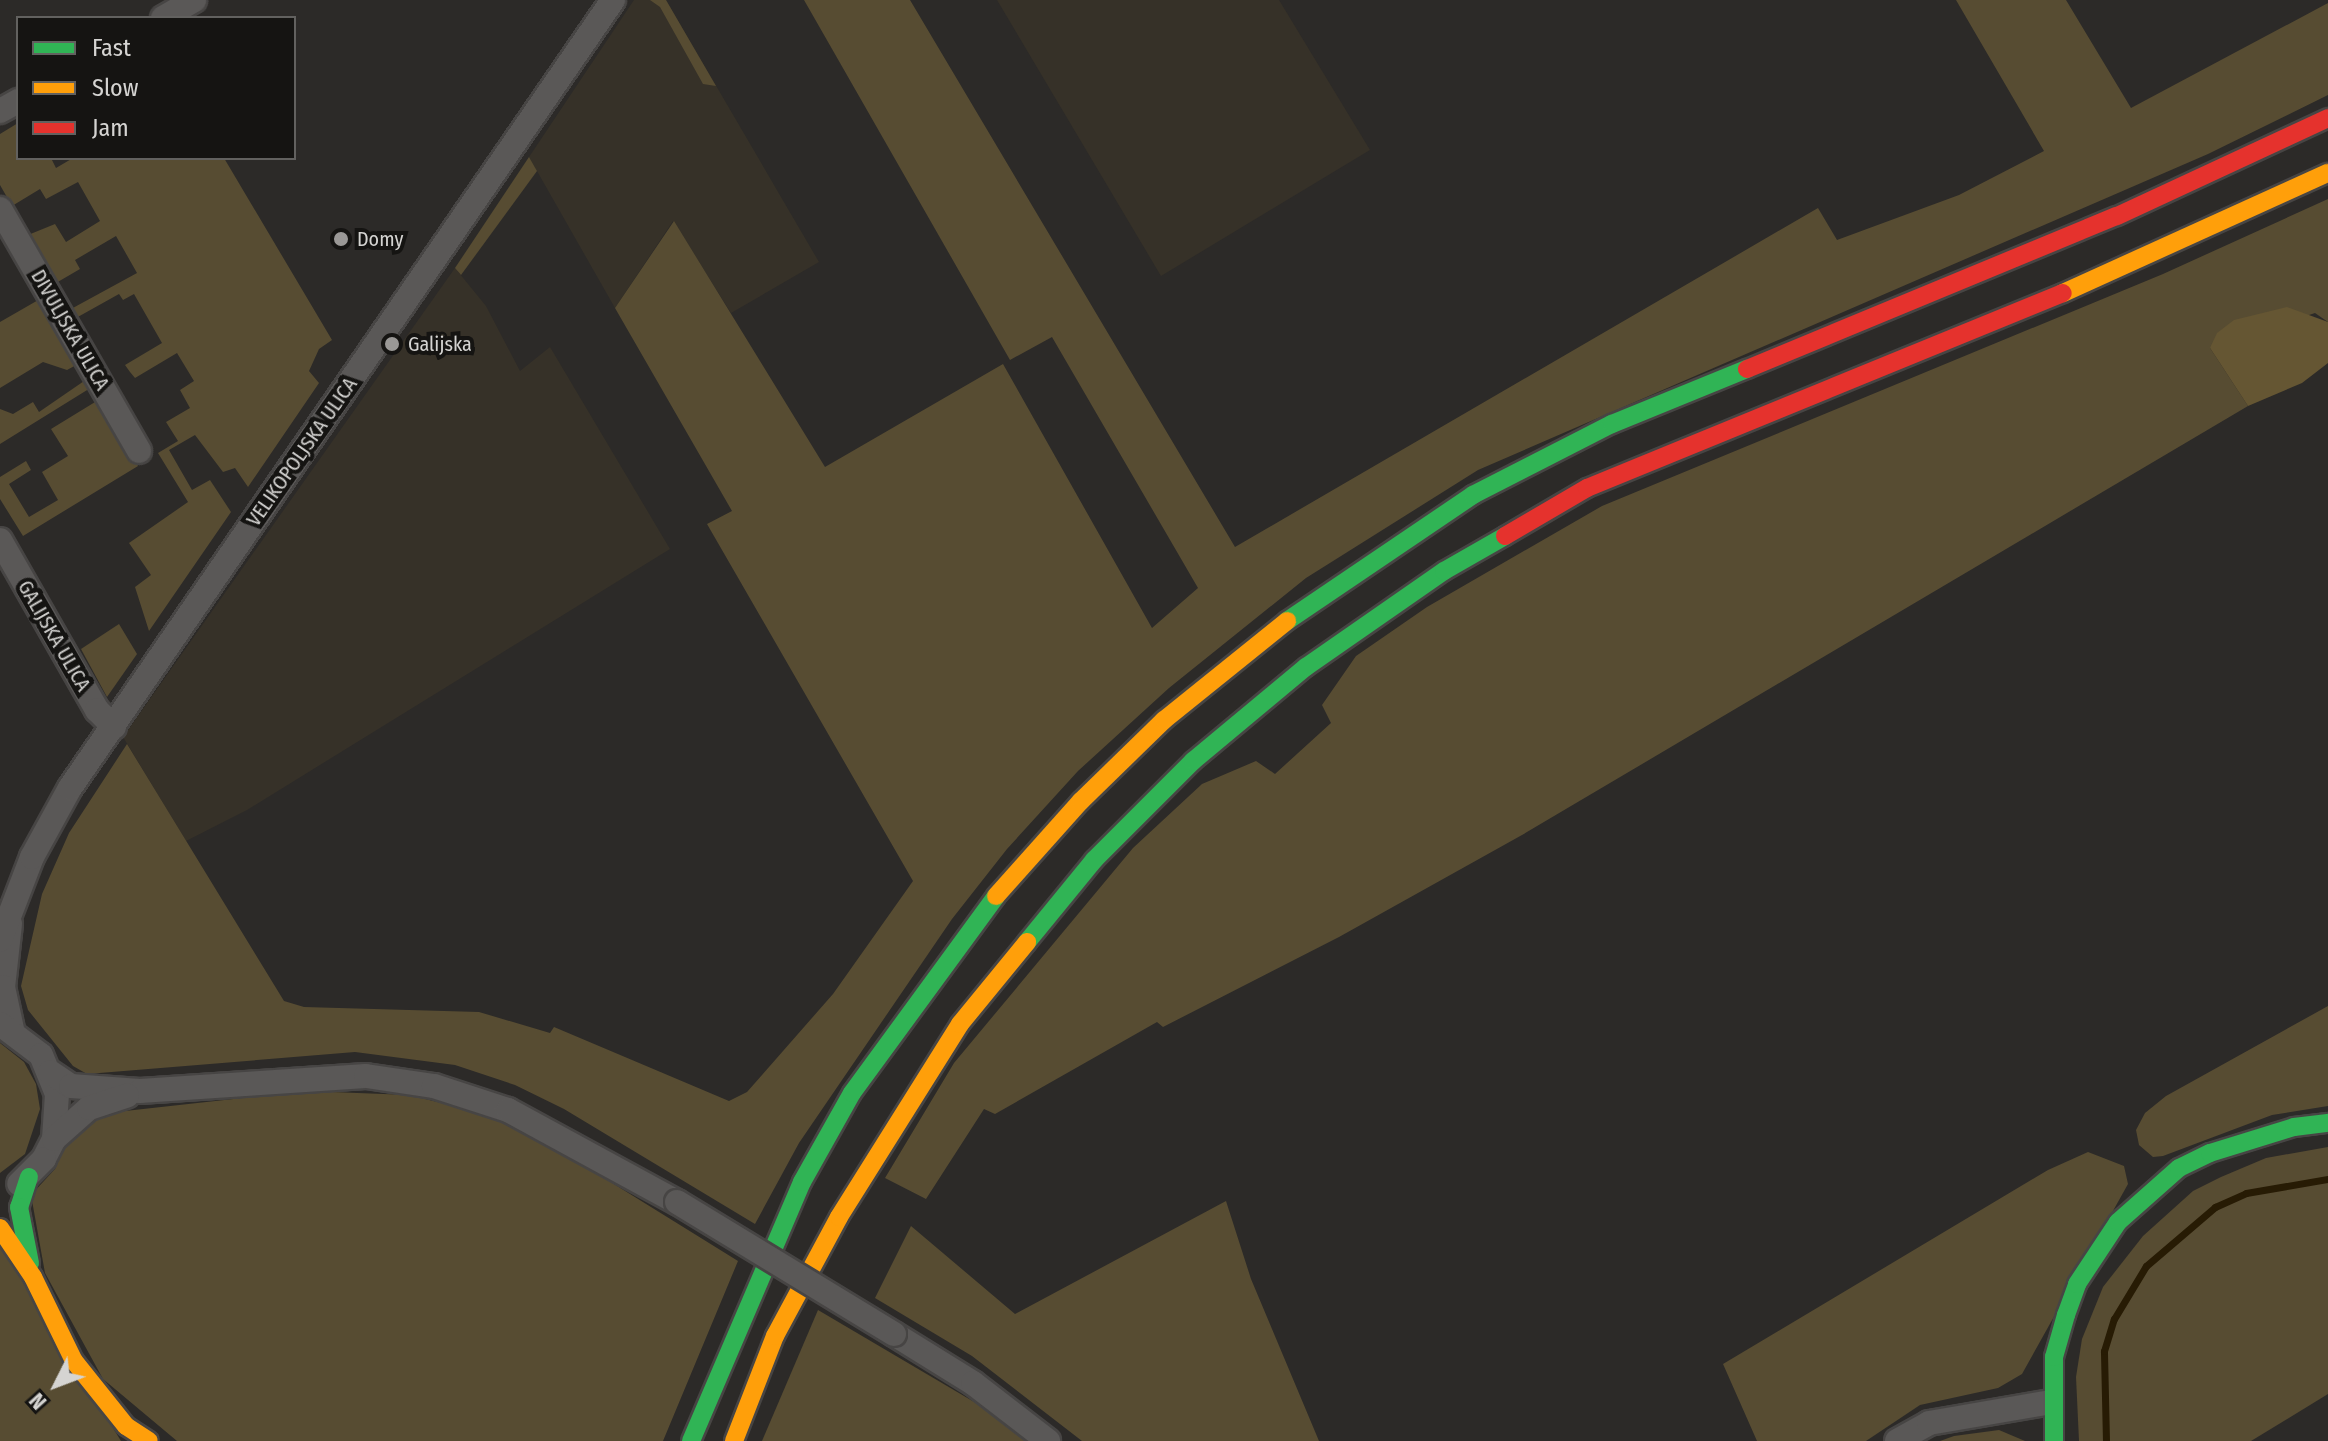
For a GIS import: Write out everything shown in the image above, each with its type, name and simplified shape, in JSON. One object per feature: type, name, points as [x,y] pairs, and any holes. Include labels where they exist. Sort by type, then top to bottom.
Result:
[{"type":"main road","points":[[691,1441],[703,1406],[802,1182],[852,1093],[962,935],[1081,801],[1164,720],[1255,643],[1460,503],[1612,424],[2117,216],[2328,118]]},
{"type":"main road","points":[[736,1437],[775,1336],[839,1217],[960,1024],[1094,860],[1193,761],[1306,667],[1444,571],[1587,488],[2163,252],[2328,173]]},
{"type":"main road","points":[[2054,1441],[2050,1402],[2054,1357],[2077,1284],[2118,1222],[2179,1168],[2210,1153],[2267,1134],[2328,1123]]},
{"type":"main road","points":[[29,1177],[19,1207],[33,1277]]},
{"type":"main road","points":[[0,1228],[33,1277],[74,1361],[126,1426],[149,1441]]},
{"type":"main road","points":[[681,1441],[703,1406]]},
{"type":"street","points":[[166,16],[194,0]]},
{"type":"street","name":"VELIKOPOLJSKA ULICA","points":[[0,940],[48,825],[613,0]]},
{"type":"street","name":"DIVULJSKA ULICA","points":[[0,209],[139,451]]},
{"type":"street","name":"GALIJSKA ULICA","points":[[0,540],[97,710],[114,727]]},
{"type":"street","name":"VELIKOPOLJSKA ULICA","points":[[6,1027],[3,987],[11,913]]},
{"type":"street","points":[[6,1027],[41,1055],[50,1072],[58,1105],[54,1139]]},
{"type":"street","points":[[50,1072],[71,1086],[140,1091],[353,1076],[434,1086],[508,1110],[677,1202],[894,1334],[973,1383],[1048,1441]]},
{"type":"street","points":[[0,1194],[29,1177],[54,1139],[89,1108],[140,1091]]},
{"type":"street","points":[[1897,1441],[1929,1423],[2050,1402]]},
{"type":"shaded area","points":[[634,0],[666,0],[819,262],[731,313],[673,221],[615,308],[529,157]]},
{"type":"shaded area","points":[[650,0],[666,0],[716,86],[703,84],[660,7]]},
{"type":"shaded area","points":[[804,0],[910,0],[1235,547],[1818,208],[1837,240],[1959,195],[2044,151],[1956,0],[2066,0],[2131,108],[2328,3],[2328,95],[2208,154],[1478,470],[1306,578],[1169,688],[1078,771],[1007,849],[952,919],[799,1143],[755,1224],[564,1109],[515,1085],[455,1065],[355,1052],[87,1074],[73,1066],[28,1010],[21,986],[42,894],[69,833],[127,744],[284,1001],[304,1007],[479,1012],[550,1033],[554,1027],[729,1101],[747,1092],[833,994],[913,881],[707,524],[732,511],[615,308],[674,221],[825,467],[1003,364],[1152,628],[1198,588],[1052,337],[1010,360]]},
{"type":"shaded area","points":[[997,0],[1279,0],[1370,150],[1161,276]]},
{"type":"shaded area","points":[[16,124],[16,160],[52,160],[56,168],[70,160],[225,160],[332,340],[319,349],[309,371],[319,383],[248,487],[235,468],[223,472],[195,435],[169,450],[192,490],[210,480],[231,512],[149,631],[135,587],[151,575],[129,543],[188,502],[158,453],[178,441],[166,422],[190,408],[180,390],[194,381],[177,353],[135,378],[125,365],[162,343],[134,294],[123,300],[119,294],[76,318],[71,309],[137,273],[116,236],[75,260],[80,269],[56,283],[28,235],[55,224],[66,242],[100,221],[78,182],[46,199],[40,189],[12,206],[0,185],[0,134]]},
{"type":"shaded area","points":[[529,157],[537,171],[461,275],[455,268]]},
{"type":"shaded area","points":[[2328,199],[2328,322],[2315,313],[2210,348],[2248,406],[1522,835],[1339,937],[1163,1027],[1157,1022],[995,1114],[984,1109],[926,1199],[885,1178],[954,1063],[1133,848],[1202,784],[1256,761],[1275,774],[1331,723],[1322,705],[1356,656],[1427,607],[1602,506],[2163,274]]},
{"type":"shaded area","points":[[455,268],[486,306],[520,371],[550,347],[670,549],[247,810],[186,841],[123,737]]},
{"type":"shaded area","points":[[40,299],[78,364],[67,370],[43,362],[0,388],[0,322]]},
{"type":"shaded area","points":[[2287,307],[2328,322],[2328,363],[2302,383],[2248,406],[2210,348],[2217,333],[2234,320]]},
{"type":"shaded area","points":[[87,379],[92,387],[0,444],[0,409],[13,414],[33,402],[39,412]]},
{"type":"shaded area","points":[[100,399],[138,466],[23,536],[0,499],[0,477],[26,461],[31,470],[9,484],[29,517],[58,500],[42,472],[68,456],[51,429]]},
{"type":"shaded area","points":[[119,624],[137,654],[107,697],[81,649]]},
{"type":"shaded area","points":[[2328,1006],[2328,1106],[2272,1115],[2163,1156],[2153,1157],[2139,1145],[2136,1130],[2145,1113],[2166,1096]]},
{"type":"shaded area","points":[[0,1043],[24,1062],[36,1084],[40,1109],[25,1154],[0,1173]]},
{"type":"shaded area","points":[[306,1091],[409,1095],[486,1114],[601,1176],[738,1261],[663,1441],[177,1441],[103,1379],[45,1273],[31,1195],[55,1169],[67,1142],[98,1114]]},
{"type":"shaded area","points":[[2328,1147],[2328,1394],[2251,1441],[2079,1441],[2076,1377],[2082,1339],[2103,1287],[2143,1236],[2193,1191],[2221,1177],[2266,1158]]},
{"type":"shaded area","points":[[2088,1152],[2124,1166],[2128,1184],[2022,1374],[1998,1388],[1920,1405],[1866,1441],[1757,1441],[1723,1364],[2048,1170]]},
{"type":"shaded area","points":[[1226,1201],[1251,1279],[1319,1441],[1082,1441],[972,1356],[875,1298],[911,1226],[1015,1314]]},
{"type":"shaded area","points":[[0,1243],[121,1441],[0,1441]]},
{"type":"shaded area","points":[[818,1310],[981,1406],[1027,1441],[762,1441]]},
{"type":"shaded area","points":[[1999,1430],[2025,1441],[1940,1441],[1954,1436]]},
{"type":"waterway","points":[[2106,1441],[2104,1351],[2114,1319],[2146,1266],[2215,1207],[2246,1193],[2328,1179]]},
{"type":"traffic: fast","points":[[1287,621],[1473,495],[1612,424],[1747,369]]},
{"type":"traffic: fast","points":[[1027,942],[1094,860],[1193,761],[1306,667],[1444,571],[1505,536]]},
{"type":"traffic: fast","points":[[691,1441],[802,1182],[852,1093],[996,896]]},
{"type":"traffic: fast","points":[[2054,1441],[2054,1357],[2066,1315],[2077,1284],[2118,1222],[2179,1168],[2210,1153],[2294,1127],[2328,1123]]},
{"type":"traffic: fast","points":[[29,1177],[19,1207],[30,1263]]},
{"type":"traffic: slow","points":[[2063,293],[2328,173]]},
{"type":"traffic: slow","points":[[996,896],[1081,801],[1164,720],[1287,621]]},
{"type":"traffic: slow","points":[[734,1441],[775,1336],[839,1217],[960,1024],[1027,942]]},
{"type":"traffic: slow","points":[[0,1228],[33,1277],[74,1361],[126,1426],[149,1441]]},
{"type":"traffic: jam","points":[[1747,369],[2117,216],[2328,118]]},
{"type":"traffic: jam","points":[[1505,536],[1587,488],[2063,293]]},
{"type":"place","name":"Domy","points":[[341,239]]},
{"type":"place","name":"Galijska","points":[[392,344]]}]
